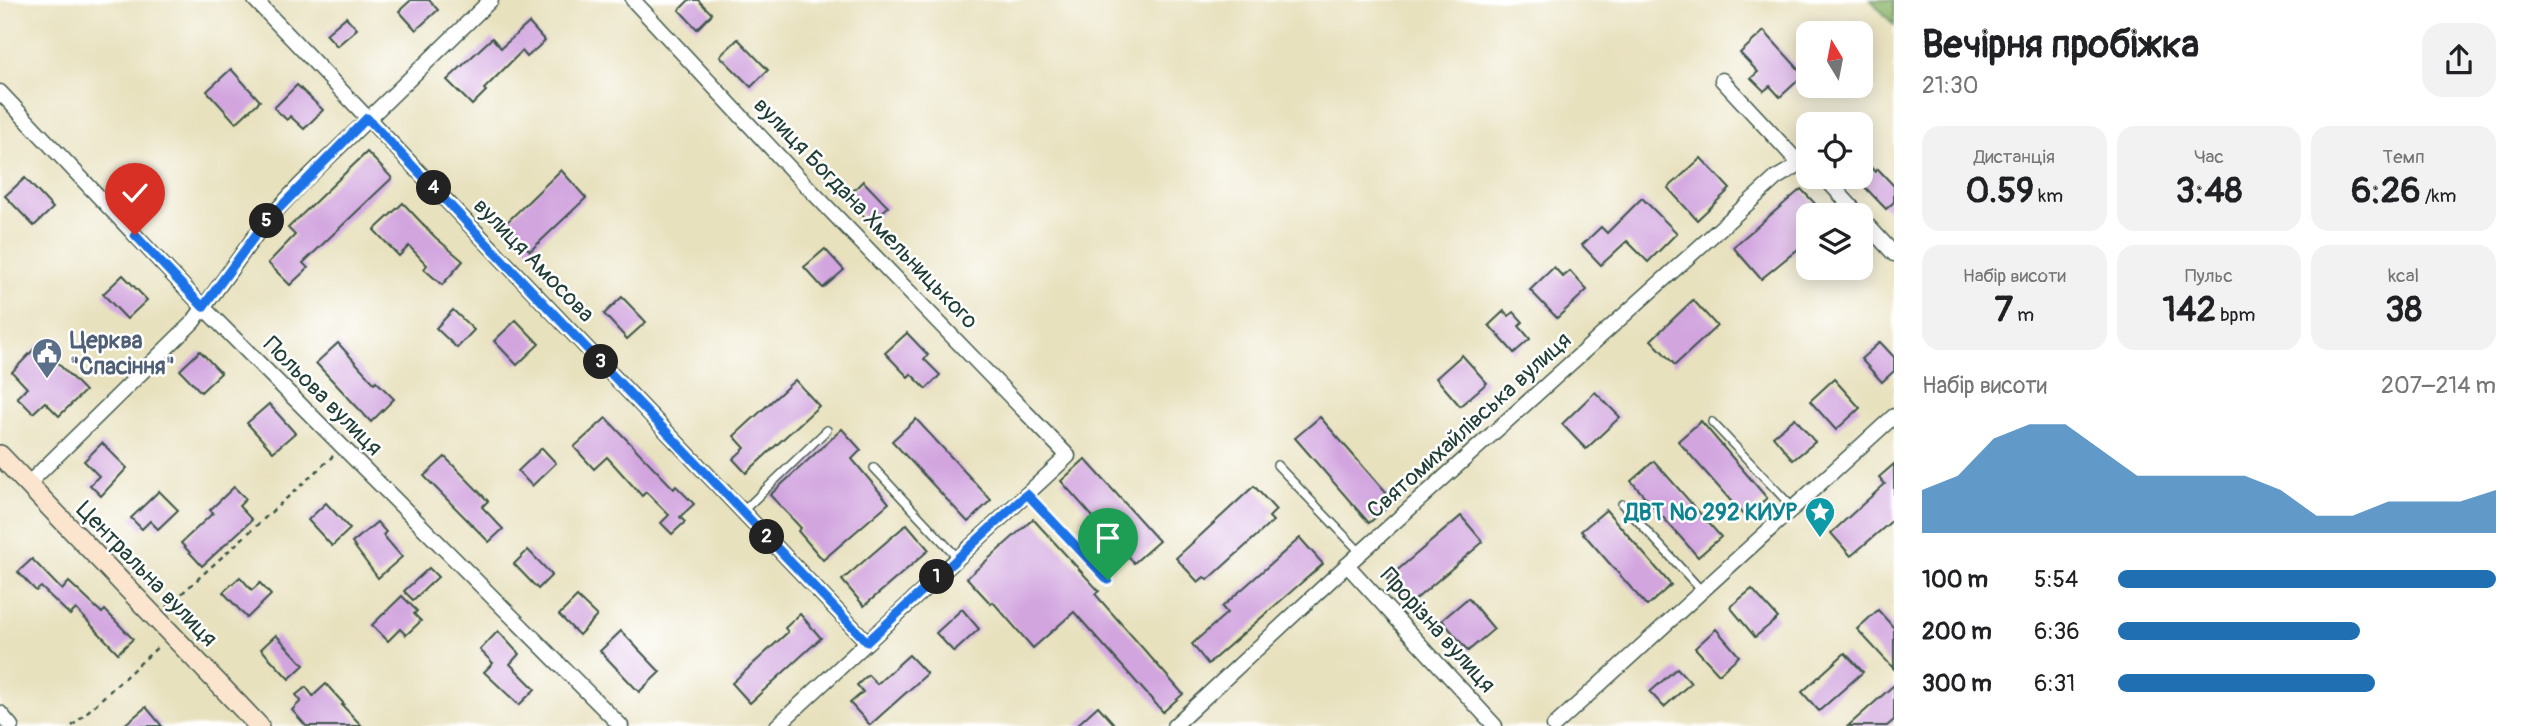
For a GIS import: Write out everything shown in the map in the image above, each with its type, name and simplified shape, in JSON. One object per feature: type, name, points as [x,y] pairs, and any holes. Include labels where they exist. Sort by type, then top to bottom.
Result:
[{"type":"main road","name":"Центральна вулиця","points":[[0,455],[259,726]]},
{"type":"street","name":"вулиця Амосова","points":[[256,0],[867,642]]},
{"type":"street","points":[[27,484],[192,322],[263,225],[367,118],[491,0]]},
{"type":"street","name":"вулиця Богдана Хмельницького","points":[[633,0],[797,176],[1068,456],[1027,494]]},
{"type":"street","points":[[1722,80],[1796,156]]},
{"type":"street","name":"Польова вулиця","points":[[0,92],[203,307],[621,726]]},
{"type":"street","name":"Святомихайлівська вулиця","points":[[1174,726],[1776,178],[1796,168]]},
{"type":"street","points":[[1835,189],[1848,203]]},
{"type":"street","points":[[1873,231],[1894,254]]},
{"type":"street","points":[[1554,726],[1894,416]]},
{"type":"street","points":[[777,726],[1027,494]]},
{"type":"street","name":"Прорізна вулиця","points":[[1348,565],[1495,726]]},
{"type":"street","points":[[0,713],[11,726]]},
{"type":"lane","points":[[1712,422],[1793,508]]},
{"type":"lane","points":[[742,511],[827,430]]},
{"type":"lane","points":[[1277,465],[1361,553]]},
{"type":"lane","points":[[874,468],[958,558]]},
{"type":"lane","points":[[1027,494],[1108,580]]},
{"type":"lane","points":[[1622,503],[1703,591]]},
{"type":"path","points":[[155,617],[342,448]]},
{"type":"path","points":[[72,726],[161,645]]},
{"type":"green space","points":[[1871,0],[1894,0],[1894,25]]},
{"type":"building","points":[[411,0],[429,0],[438,10],[416,30],[399,11]]},
{"type":"building","points":[[689,0],[698,0],[712,14],[697,29],[679,10]]},
{"type":"building","points":[[346,17],[357,29],[337,46],[326,34]]},
{"type":"building","points":[[529,23],[545,41],[527,57],[522,51],[472,105],[447,80],[492,38],[501,48]]},
{"type":"building","points":[[1764,31],[1796,66],[1796,82],[1780,97],[1770,86],[1764,91],[1751,78],[1758,72],[1740,53]]},
{"type":"building","points":[[738,39],[768,70],[751,87],[720,56]]},
{"type":"building","points":[[231,69],[260,101],[236,123],[207,91]]},
{"type":"building","points":[[297,85],[323,110],[304,129],[290,116],[287,120],[274,108]]},
{"type":"building","points":[[367,152],[392,178],[303,263],[308,268],[290,285],[268,263],[295,235],[288,228]]},
{"type":"building","points":[[1701,158],[1730,189],[1697,220],[1668,188]]},
{"type":"building","points":[[1878,169],[1894,186],[1894,202],[1886,209],[1867,189],[1873,189],[1873,170],[1875,172]]},
{"type":"building","points":[[561,170],[586,198],[530,251],[505,224]]},
{"type":"building","points":[[25,178],[53,208],[34,226],[5,196]]},
{"type":"building","points":[[863,181],[888,207],[870,223],[846,198]]},
{"type":"building","points":[[1801,189],[1814,203],[1796,203],[1796,251],[1761,279],[1733,247]]},
{"type":"building","points":[[1642,198],[1677,233],[1648,262],[1627,241],[1601,265],[1582,245],[1601,227],[1607,233]]},
{"type":"building","points":[[403,203],[435,237],[463,261],[442,285],[424,269],[427,265],[409,246],[399,256],[374,230]]},
{"type":"building","points":[[825,249],[844,270],[823,288],[804,267]]},
{"type":"building","points":[[1554,267],[1563,277],[1570,271],[1587,290],[1557,318],[1530,290]]},
{"type":"building","points":[[123,275],[147,300],[127,319],[103,294]]},
{"type":"building","points":[[622,297],[646,322],[627,339],[604,314]]},
{"type":"building","points":[[1693,300],[1717,326],[1675,365],[1651,340]]},
{"type":"building","points":[[453,310],[474,330],[457,348],[436,328]]},
{"type":"building","points":[[1504,311],[1509,316],[1514,312],[1523,322],[1519,326],[1530,339],[1514,353],[1489,325]]},
{"type":"building","points":[[516,320],[539,344],[517,365],[494,341]]},
{"type":"building","points":[[907,333],[928,355],[924,359],[940,375],[926,389],[911,374],[908,377],[885,353]]},
{"type":"building","points":[[1880,342],[1894,357],[1894,371],[1882,382],[1861,359]]},
{"type":"building","points":[[338,343],[374,383],[376,381],[394,399],[371,422],[316,363]]},
{"type":"building","name":"Церква \"Спасіння\"","points":[[39,344],[85,391],[59,416],[45,402],[33,413],[17,397],[27,388],[12,372]]},
{"type":"building","points":[[200,351],[221,373],[201,392],[180,370]]},
{"type":"building","points":[[1462,355],[1487,383],[1460,406],[1436,378]]},
{"type":"building","points":[[1834,379],[1860,408],[1836,430],[1810,401]]},
{"type":"building","points":[[795,380],[819,406],[746,473],[733,459],[745,448],[734,436]]},
{"type":"building","points":[[1595,392],[1620,417],[1586,449],[1562,424]]},
{"type":"building","points":[[269,404],[295,433],[273,452],[247,423]]},
{"type":"building","points":[[1320,417],[1394,502],[1369,523],[1295,438]]},
{"type":"building","points":[[606,418],[674,489],[676,486],[694,504],[680,517],[685,522],[672,534],[661,523],[669,515],[646,492],[642,496],[607,457],[594,469],[574,447]]},
{"type":"building","points":[[1795,418],[1815,442],[1793,460],[1773,436]]},
{"type":"building","points":[[916,419],[991,500],[968,522],[892,441]]},
{"type":"building","points":[[1701,421],[1767,498],[1745,517],[1678,441]]},
{"type":"building","points":[[842,429],[861,450],[852,459],[889,503],[823,560],[798,531],[801,528],[770,495]]},
{"type":"building","points":[[102,443],[127,468],[101,496],[90,485],[99,476],[84,461]]},
{"type":"building","points":[[542,448],[556,463],[532,486],[518,471]]},
{"type":"building","points":[[445,457],[488,501],[482,507],[503,529],[489,542],[424,476]]},
{"type":"building","points":[[1085,459],[1159,541],[1134,563],[1061,481]]},
{"type":"building","points":[[1654,461],[1721,537],[1698,557],[1631,481]]},
{"type":"building","points":[[1894,464],[1894,519],[1851,556],[1831,533],[1885,484],[1879,477]]},
{"type":"building","points":[[1254,486],[1276,510],[1269,517],[1273,521],[1208,580],[1204,577],[1198,582],[1176,558]]},
{"type":"building","points":[[234,487],[246,499],[239,506],[252,520],[202,566],[181,543],[213,513],[210,510]]},
{"type":"building","points":[[159,491],[178,510],[158,529],[150,521],[142,529],[131,518]]},
{"type":"building","points":[[326,503],[350,529],[332,546],[308,520]]},
{"type":"building","points":[[1606,510],[1671,585],[1647,606],[1581,531]]},
{"type":"building","points":[[1461,516],[1483,542],[1409,605],[1387,579]]},
{"type":"building","points":[[1033,519],[1099,591],[1095,594],[1183,694],[1163,712],[1074,612],[1033,648],[993,602],[991,604],[967,578]]},
{"type":"building","points":[[377,522],[386,532],[383,535],[402,557],[378,578],[352,543]]},
{"type":"building","points":[[907,524],[929,550],[864,606],[842,580]]},
{"type":"building","points":[[1300,538],[1323,564],[1208,664],[1192,644],[1227,613],[1222,607]]},
{"type":"building","points":[[528,550],[552,575],[538,589],[514,564]]},
{"type":"building","points":[[32,559],[62,590],[69,582],[102,613],[105,610],[133,639],[118,653],[76,609],[70,615],[41,587],[36,591],[18,572]]},
{"type":"building","points":[[429,568],[438,577],[413,600],[404,591]]},
{"type":"building","points":[[240,577],[252,590],[260,583],[271,595],[247,618],[223,592]]},
{"type":"building","points":[[1752,589],[1778,618],[1755,637],[1730,607]]},
{"type":"building","points":[[402,596],[417,611],[414,614],[421,621],[406,635],[400,629],[388,641],[372,625]]},
{"type":"building","points":[[577,597],[597,616],[579,635],[559,615]]},
{"type":"building","points":[[1468,598],[1494,629],[1468,651],[1442,620]]},
{"type":"building","points":[[962,609],[979,629],[954,652],[936,633]]},
{"type":"building","points":[[1878,610],[1894,628],[1894,669],[1857,629]]},
{"type":"building","points":[[800,614],[821,638],[750,703],[732,683],[788,632],[785,628]]},
{"type":"building","points":[[1716,629],[1739,656],[1719,674],[1695,648]]},
{"type":"building","points":[[498,631],[519,654],[510,664],[535,689],[519,705],[484,672],[493,663],[480,650]]},
{"type":"building","points":[[621,631],[660,672],[639,692],[600,651]]},
{"type":"building","points":[[276,635],[304,665],[289,679],[261,649]]},
{"type":"building","points":[[1845,653],[1863,672],[1819,711],[1802,692]]},
{"type":"building","points":[[909,655],[927,674],[870,725],[850,703],[863,692],[857,685],[868,675],[877,684]]},
{"type":"building","points":[[1677,668],[1691,683],[1664,707],[1650,692]]},
{"type":"building","points":[[326,684],[362,726],[306,726],[292,710],[301,701],[296,695],[306,687],[313,696]]},
{"type":"building","points":[[1894,685],[1894,720],[1887,726],[1848,726]]},
{"type":"building","points":[[1098,706],[1116,726],[1076,726]]},
{"type":"building","points":[[146,707],[162,726],[123,726]]},
{"type":"place","name":"Церква \"Спасіння\"","points":[[47,380]]},
{"type":"place","name":"ДВТ № 292 КИУР","points":[[1820,539]]},
{"type":"route","points":[[135,235],[203,307],[263,225],[367,118],[867,642],[1027,494],[1108,580]]}]
